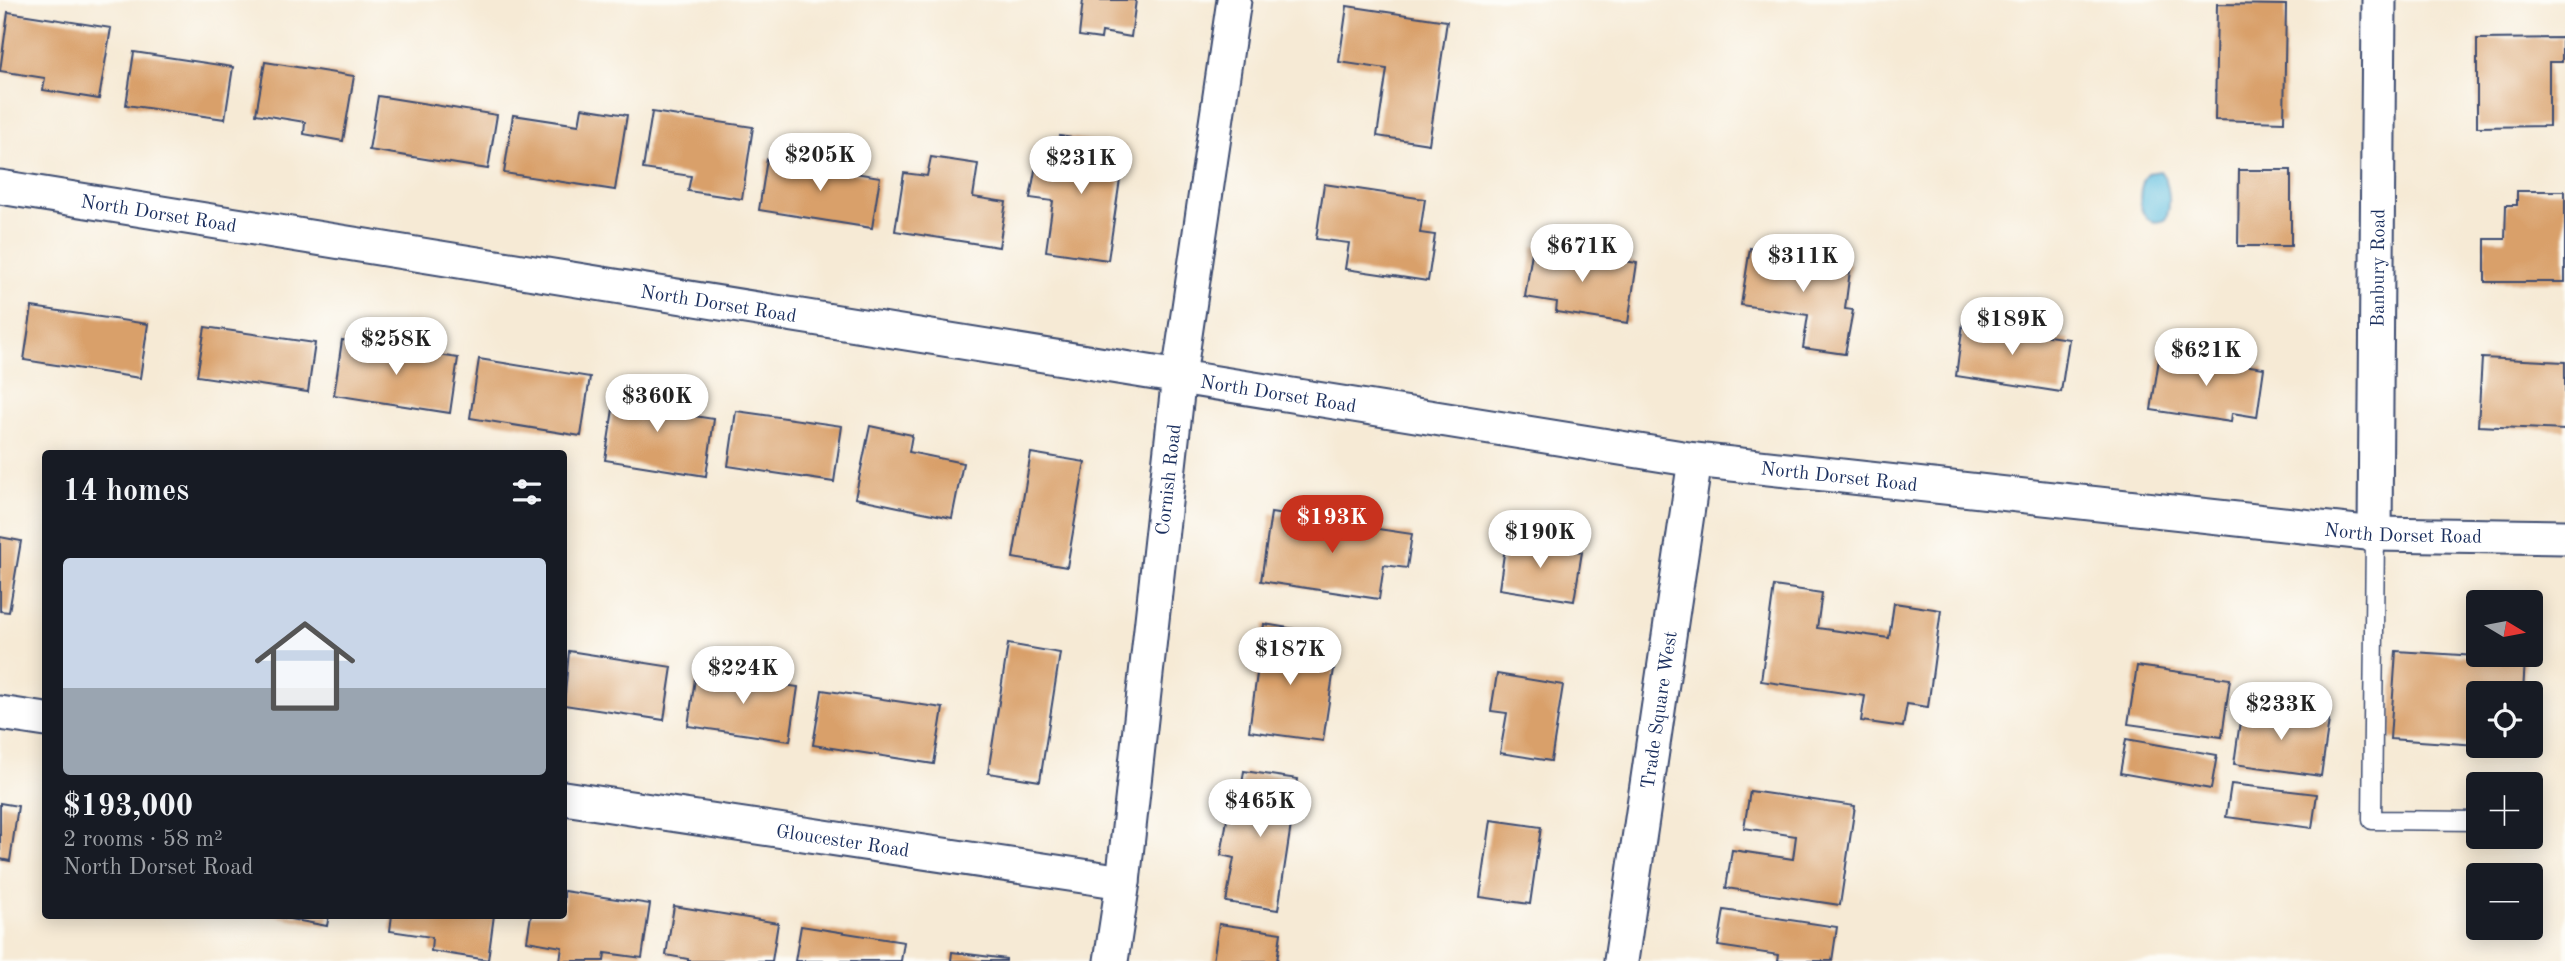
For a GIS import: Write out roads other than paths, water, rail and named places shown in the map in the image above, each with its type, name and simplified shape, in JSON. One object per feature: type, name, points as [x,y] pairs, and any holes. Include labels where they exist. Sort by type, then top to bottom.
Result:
[{"type":"street","name":"Cornish Road","points":[[1111,961],[1124,882],[1179,376],[1234,0]]},
{"type":"street","name":"Banbury Road","points":[[2375,534],[2379,0]]},
{"type":"street","name":"North Dorset Road","points":[[0,187],[1695,460],[2375,534],[2565,537]]},
{"type":"street","name":"Trade Square West","points":[[1621,961],[1695,460]]},
{"type":"street","points":[[0,713],[42,719]]},
{"type":"street","name":"Gloucester Road","points":[[567,798],[1124,882]]},
{"type":"lane","points":[[2375,534],[2372,820],[2466,821]]},
{"type":"water","points":[[2160,171],[2168,188],[2169,208],[2165,220],[2155,222],[2143,213],[2140,196],[2148,173]]}]
